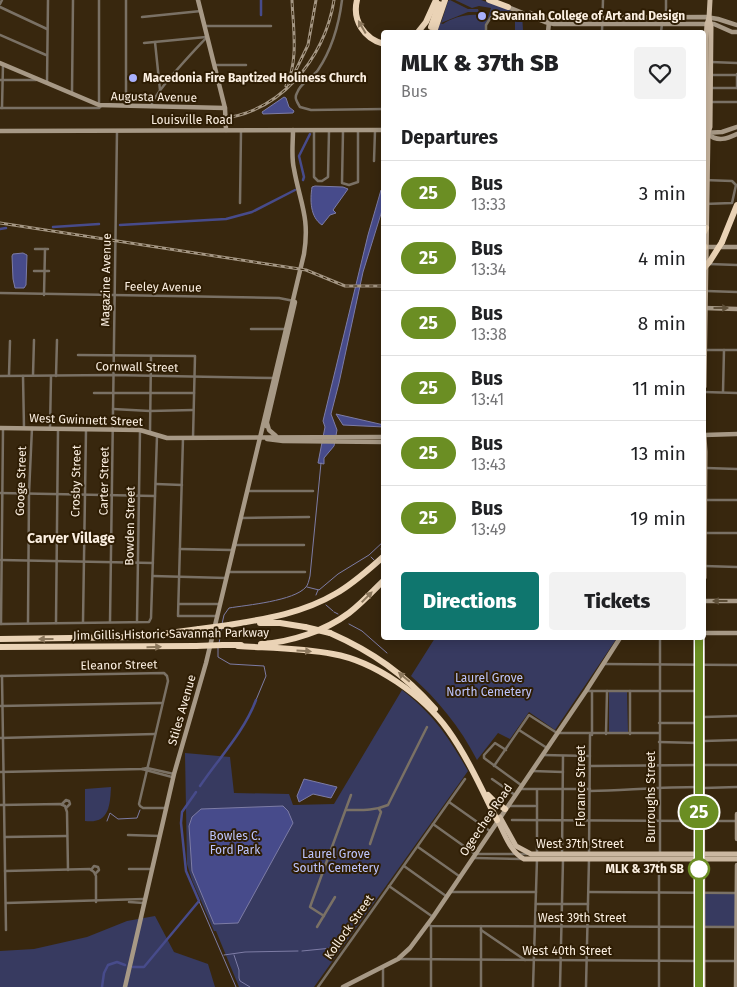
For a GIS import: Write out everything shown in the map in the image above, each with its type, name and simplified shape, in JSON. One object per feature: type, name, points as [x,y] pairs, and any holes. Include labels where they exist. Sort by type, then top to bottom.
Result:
[{"type":"highway","points":[[358,0],[356,14],[361,28],[370,38],[381,43]]},
{"type":"highway","points":[[420,30],[426,22],[436,0]]},
{"type":"highway","points":[[430,30],[440,0]]},
{"type":"highway","points":[[435,30],[445,0]]},
{"type":"highway","points":[[489,0],[510,6]]},
{"type":"highway","points":[[497,0],[510,6]]},
{"type":"highway","points":[[706,264],[722,242],[735,204]]},
{"type":"highway","name":"Jim Gillis Historic Savannah Parkway","points":[[0,639],[139,637],[229,625],[294,612],[335,594],[361,576],[381,559]]},
{"type":"highway","name":"Jim Gillis Historic Savannah Parkway","points":[[0,648],[238,646],[272,643],[316,631],[349,613],[381,583]]},
{"type":"highway","points":[[246,622],[280,623],[330,633],[373,654],[412,684],[454,732],[472,762],[498,819]]},
{"type":"highway","points":[[238,646],[334,654],[360,663],[392,679],[434,713],[448,729],[462,751],[498,819]]},
{"type":"highway","points":[[488,795],[495,802],[507,807]]},
{"type":"main road","points":[[198,0],[225,108],[226,130]]},
{"type":"main road","points":[[706,134],[710,127],[707,62],[710,0]]},
{"type":"main road","points":[[510,6],[530,15],[549,20],[603,17],[710,18],[737,25]]},
{"type":"main road","points":[[662,24],[666,17]]},
{"type":"main road","points":[[549,20],[554,24],[709,24],[737,32]]},
{"type":"main road","points":[[549,20],[549,30]]},
{"type":"main road","points":[[550,30],[554,24]]},
{"type":"main road","points":[[707,62],[710,75],[708,98]]},
{"type":"main road","name":"Augusta Avenue","points":[[1,64],[100,105],[225,108]]},
{"type":"main road","points":[[706,134],[737,128]]},
{"type":"main road","name":"Stiles Avenue","points":[[260,438],[264,434],[267,423],[306,245],[307,227],[304,208],[293,168],[293,130]]},
{"type":"main road","name":"Louisville Road","points":[[0,131],[381,130]]},
{"type":"main road","points":[[706,134],[717,140],[737,134]]},
{"type":"main road","points":[[706,247],[737,247]]},
{"type":"main road","points":[[706,308],[737,309]]},
{"type":"main road","name":"Stiles Avenue","points":[[125,987],[166,808],[203,673],[276,379]]},
{"type":"main road","points":[[267,423],[271,432],[278,437]]},
{"type":"main road","name":"West Gwinnett Street","points":[[2,428],[140,430],[167,438],[278,437],[315,439]]},
{"type":"main road","points":[[706,435],[737,434]]},
{"type":"main road","name":"West Gwinnett Street","points":[[260,438],[277,441],[381,437]]},
{"type":"main road","name":"West Gwinnett Street","points":[[341,439],[381,442]]},
{"type":"main road","points":[[706,601],[737,600]]},
{"type":"main road","points":[[706,633],[737,633]]},
{"type":"main road","name":"Ogeechee Road","points":[[343,987],[398,959],[429,925],[446,896],[619,640]]},
{"type":"main road","points":[[700,640],[703,717],[701,742]]},
{"type":"main road","points":[[701,665],[699,691],[701,742],[701,987]]},
{"type":"main road","points":[[737,814],[737,839]]},
{"type":"main road","points":[[498,819],[516,854],[524,859]]},
{"type":"main road","points":[[498,819],[516,846],[535,856]]},
{"type":"main road","name":"West 37th Street","points":[[701,857],[737,854]]},
{"type":"main road","name":"West 37th Street","points":[[524,859],[535,856],[660,856],[737,859]]},
{"type":"main road","points":[[736,987],[737,866]]},
{"type":"street","points":[[2,0],[0,6],[47,29]]},
{"type":"street","points":[[47,83],[48,0]]},
{"type":"street","points":[[72,94],[73,0]]},
{"type":"street","points":[[1,64],[1,108],[98,108],[100,105],[99,0]]},
{"type":"street","points":[[126,0],[126,107]]},
{"type":"street","points":[[342,0],[338,26],[330,46],[317,71],[299,88],[296,94],[296,101],[300,107],[311,110],[381,109]]},
{"type":"street","points":[[602,30],[603,0]]},
{"type":"street","points":[[666,0],[666,17]]},
{"type":"street","points":[[142,17],[201,11]]},
{"type":"street","points":[[486,30],[486,25],[491,17]]},
{"type":"street","points":[[661,30],[662,24]]},
{"type":"street","points":[[204,26],[271,26]]},
{"type":"street","points":[[0,35],[46,55]]},
{"type":"street","points":[[144,43],[207,37]]},
{"type":"street","points":[[151,107],[152,101],[160,91],[207,37]]},
{"type":"street","points":[[155,42],[160,91]]},
{"type":"street","points":[[707,62],[737,62]]},
{"type":"street","points":[[214,65],[246,65]]},
{"type":"street","points":[[710,75],[737,75],[737,88],[710,88]]},
{"type":"street","points":[[1,80],[38,80]]},
{"type":"street","points":[[708,98],[737,102]]},
{"type":"street","name":"Magazine Avenue","points":[[113,430],[117,130]]},
{"type":"street","points":[[240,203],[241,130]]},
{"type":"street","points":[[314,130],[314,176],[322,181],[328,177],[329,130]]},
{"type":"street","points":[[343,130],[342,183],[345,185],[358,182],[358,130]]},
{"type":"street","points":[[374,161],[375,130]]},
{"type":"street","points":[[706,180],[734,182],[736,185],[735,204],[706,204]]},
{"type":"street","points":[[34,249],[46,249],[44,295]]},
{"type":"street","points":[[706,266],[737,265]]},
{"type":"street","points":[[34,271],[49,271]]},
{"type":"street","points":[[706,291],[737,292]]},
{"type":"street","name":"Feeley Avenue","points":[[0,293],[279,298],[294,301]]},
{"type":"street","points":[[252,329],[287,330]]},
{"type":"street","points":[[33,375],[34,340]]},
{"type":"street","points":[[56,340],[56,376]]},
{"type":"street","points":[[8,375],[10,341]]},
{"type":"street","points":[[706,350],[737,350]]},
{"type":"street","points":[[723,392],[724,350]]},
{"type":"street","points":[[78,355],[195,356],[194,438]]},
{"type":"street","points":[[150,433],[151,356]]},
{"type":"street","name":"Cornwall Street","points":[[0,376],[113,375],[276,379]]},
{"type":"street","points":[[23,376],[24,428]]},
{"type":"street","points":[[50,428],[51,376]]},
{"type":"street","points":[[706,392],[737,392]]},
{"type":"street","points":[[94,393],[194,393]]},
{"type":"street","points":[[113,409],[150,411],[194,410]]},
{"type":"street","points":[[2,428],[1,624],[149,622],[151,618],[157,436]]},
{"type":"street","name":"Googe Street","points":[[28,623],[29,493],[32,428]]},
{"type":"street","points":[[56,623],[55,561],[58,428]]},
{"type":"street","name":"Crosby Street","points":[[83,623],[86,429]]},
{"type":"street","name":"Carter Street","points":[[110,622],[113,430]]},
{"type":"street","name":"Bowden Street","points":[[137,622],[140,430]]},
{"type":"street","points":[[183,438],[178,616],[217,616]]},
{"type":"street","points":[[706,468],[737,469]]},
{"type":"street","points":[[156,484],[182,485]]},
{"type":"street","points":[[247,491],[313,491]]},
{"type":"street","points":[[1,493],[155,496]]},
{"type":"street","points":[[706,500],[737,500]]},
{"type":"street","points":[[241,518],[309,517]]},
{"type":"street","points":[[706,533],[737,533]]},
{"type":"street","points":[[180,549],[304,545]]},
{"type":"street","points":[[0,560],[153,563]]},
{"type":"street","points":[[706,566],[737,566]]},
{"type":"street","points":[[228,572],[305,572]]},
{"type":"street","points":[[152,576],[226,578]]},
{"type":"street","points":[[178,604],[220,604]]},
{"type":"street","name":"Burroughs Street","points":[[658,987],[660,640]]},
{"type":"street","points":[[603,664],[737,665]]},
{"type":"street","name":"Eleanor Street","points":[[1,676],[161,672],[167,676],[168,681],[139,804],[143,808],[166,808]]},
{"type":"street","points":[[1,676],[6,930]]},
{"type":"street","points":[[586,691],[699,691]]},
{"type":"street","name":"Florance Street","points":[[586,987],[592,691]]},
{"type":"street","points":[[606,734],[607,691]]},
{"type":"street","points":[[630,691],[630,734]]},
{"type":"street","points":[[2,706],[162,703]]},
{"type":"street","points":[[494,766],[526,718],[531,715],[556,733],[591,735],[659,733]]},
{"type":"street","points":[[703,717],[737,716]]},
{"type":"street","points":[[659,722],[700,723]]},
{"type":"street","points":[[346,810],[379,809],[388,805],[427,727]]},
{"type":"street","points":[[519,730],[546,748]]},
{"type":"street","points":[[2,738],[155,734]]},
{"type":"street","points":[[660,742],[737,740]]},
{"type":"street","points":[[506,750],[494,743],[484,755],[484,758],[520,787],[537,790],[737,787]]},
{"type":"street","points":[[542,755],[590,756]]},
{"type":"street","points":[[560,987],[563,756]]},
{"type":"street","points":[[590,766],[737,765]]},
{"type":"street","points":[[0,772],[147,769],[174,776]]},
{"type":"street","points":[[531,771],[563,772]]},
{"type":"street","name":"Kollock Street","points":[[318,987],[388,886],[466,779]]},
{"type":"street","points":[[492,779],[515,795]]},
{"type":"street","points":[[533,987],[537,790]]},
{"type":"street","points":[[324,916],[310,907],[351,795]]},
{"type":"street","points":[[0,804],[62,804],[66,800],[70,804],[66,808]]},
{"type":"street","points":[[449,802],[490,831]]},
{"type":"street","points":[[62,804],[66,808],[68,870]]},
{"type":"street","points":[[507,807],[535,806]]},
{"type":"street","points":[[370,844],[381,812],[379,809]]},
{"type":"street","points":[[512,820],[737,821]]},
{"type":"street","points":[[433,824],[474,855]]},
{"type":"street","points":[[128,835],[160,836]]},
{"type":"street","points":[[5,837],[67,836]]},
{"type":"street","points":[[417,847],[460,876]]},
{"type":"street","name":"West 37th Street","points":[[474,855],[516,854],[535,856]]},
{"type":"street","name":"West 37th Street","points":[[474,855],[475,859],[524,859]]},
{"type":"street","points":[[5,871],[91,870],[94,866],[98,867],[98,871],[95,874],[96,902]]},
{"type":"street","points":[[404,866],[446,896]]},
{"type":"street","points":[[129,868],[152,869]]},
{"type":"street","points":[[91,870],[95,874]]},
{"type":"street","points":[[388,886],[433,917]]},
{"type":"street","points":[[450,892],[536,892]]},
{"type":"street","points":[[588,892],[737,893]]},
{"type":"street","points":[[318,927],[335,897]]},
{"type":"street","points":[[6,903],[145,901]]},
{"type":"street","points":[[536,904],[588,904]]},
{"type":"street","points":[[429,925],[431,987]]},
{"type":"street","name":"West 39th Street","points":[[429,925],[737,927]]},
{"type":"street","points":[[481,926],[481,987]]},
{"type":"street","points":[[481,930],[526,960]]},
{"type":"street","name":"West 40th Street","points":[[398,959],[736,961]]},
{"type":"street","points":[[383,968],[383,987]]},
{"type":"green space","points":[[450,0],[468,9],[478,9],[479,12],[468,12],[441,23]]},
{"type":"green space","points":[[455,0],[481,0],[522,14],[523,30],[515,30],[513,17],[497,13],[493,14],[487,21],[485,30],[438,30],[440,23],[443,24],[459,17],[477,15],[478,20],[487,20],[491,8],[479,6],[472,8]]},
{"type":"green space","name":"Laurel Grove North Cemetery","points":[[434,640],[616,640],[555,730],[529,712],[510,739],[498,733],[477,760],[448,715],[411,676]]},
{"type":"green space","name":"Laurel Grove South Cemetery","points":[[402,690],[432,717],[454,747],[468,771],[314,987],[239,987],[192,880],[187,864],[185,753],[230,757],[234,793],[289,794],[293,805],[334,804]]},
{"type":"green space","points":[[609,692],[627,692],[628,732],[609,732]]},
{"type":"green space","points":[[111,787],[109,807],[104,817],[99,820],[85,821],[85,789]]},
{"type":"green space","points":[[701,893],[736,894],[736,926],[701,926]]},
{"type":"green space","points":[[155,916],[174,952],[208,964],[215,987],[0,987],[0,951],[34,949],[87,937],[127,921]]},
{"type":"shaded area","points":[[284,97],[289,107],[294,111],[293,113],[263,114],[262,112]]},
{"type":"shaded area","points":[[312,187],[343,187],[348,189],[333,210],[336,213],[330,215],[322,225],[315,218],[312,208]]},
{"type":"shaded area","points":[[381,190],[381,214],[363,272],[331,414],[337,430],[334,446],[324,458],[324,464],[318,463],[325,427],[323,421],[368,235]]},
{"type":"shaded area","points":[[23,253],[27,255],[26,285],[24,288],[15,288],[12,256],[13,254]]},
{"type":"shaded area","points":[[336,414],[381,424],[381,427],[343,425]]},
{"type":"shaded area","points":[[304,779],[337,787],[331,798],[313,794],[299,802],[297,796]]},
{"type":"shaded area","name":"Bowles C. Ford Park","points":[[283,806],[288,811],[293,823],[238,923],[214,924],[192,871],[189,826],[192,817],[201,809]]},
{"type":"waterway","points":[[261,0],[261,15]]},
{"type":"waterway","points":[[303,180],[299,156],[310,134]]},
{"type":"waterway","points":[[120,225],[226,219],[252,212],[295,190]]},
{"type":"waterway","points":[[53,227],[99,224]]},
{"type":"waterway","points":[[0,229],[6,228]]},
{"type":"waterway","points":[[222,624],[224,615],[229,608],[281,599],[300,592],[307,586],[310,576],[321,463]]},
{"type":"waterway","points":[[307,587],[319,590],[338,574],[369,555],[381,544]]},
{"type":"waterway","points":[[371,557],[374,560]]},
{"type":"waterway","points":[[316,595],[318,590]]},
{"type":"waterway","points":[[326,605],[333,611]]},
{"type":"waterway","points":[[334,612],[338,614]]},
{"type":"waterway","points":[[349,624],[362,631],[387,653]]},
{"type":"waterway","points":[[219,643],[222,628]]},
{"type":"waterway","points":[[218,647],[218,657],[230,664],[264,666],[266,676],[256,700]]},
{"type":"waterway","points":[[200,786],[238,734],[256,700]]},
{"type":"waterway","points":[[133,967],[144,967],[199,901],[186,871],[181,823],[182,812],[196,792]]},
{"type":"waterway","points":[[107,821],[110,813],[118,819],[137,818],[140,810]]},
{"type":"waterway","points":[[199,901],[236,987]]},
{"type":"waterway","points":[[302,951],[332,948],[344,941]]},
{"type":"waterway","points":[[224,955],[245,952],[298,951]]},
{"type":"waterway","points":[[234,955],[240,981],[250,987]]},
{"type":"waterway","points":[[102,987],[104,973],[108,965],[117,962],[125,965]]},
{"type":"railway","points":[[286,86],[293,66],[294,55],[292,0]]},
{"type":"railway","points":[[293,76],[308,45],[316,0]]},
{"type":"railway","points":[[216,119],[239,115],[260,107],[279,95],[295,80],[309,63],[321,43],[329,22],[334,0]]},
{"type":"railway","points":[[0,223],[306,270],[345,286],[381,286]]},
{"type":"bus line","name":"25","points":[[699,640],[699,987]]},
{"type":"place","name":"Savannah College of Art and Design","points":[[482,16]]},
{"type":"place","name":"Macedonia Fire Baptized Holiness Church","points":[[133,78]]},
{"type":"place","name":"MLK & 37th SB","points":[[699,869]]},
{"type":"district","name":"Carver Village","points":[[71,538]]}]
